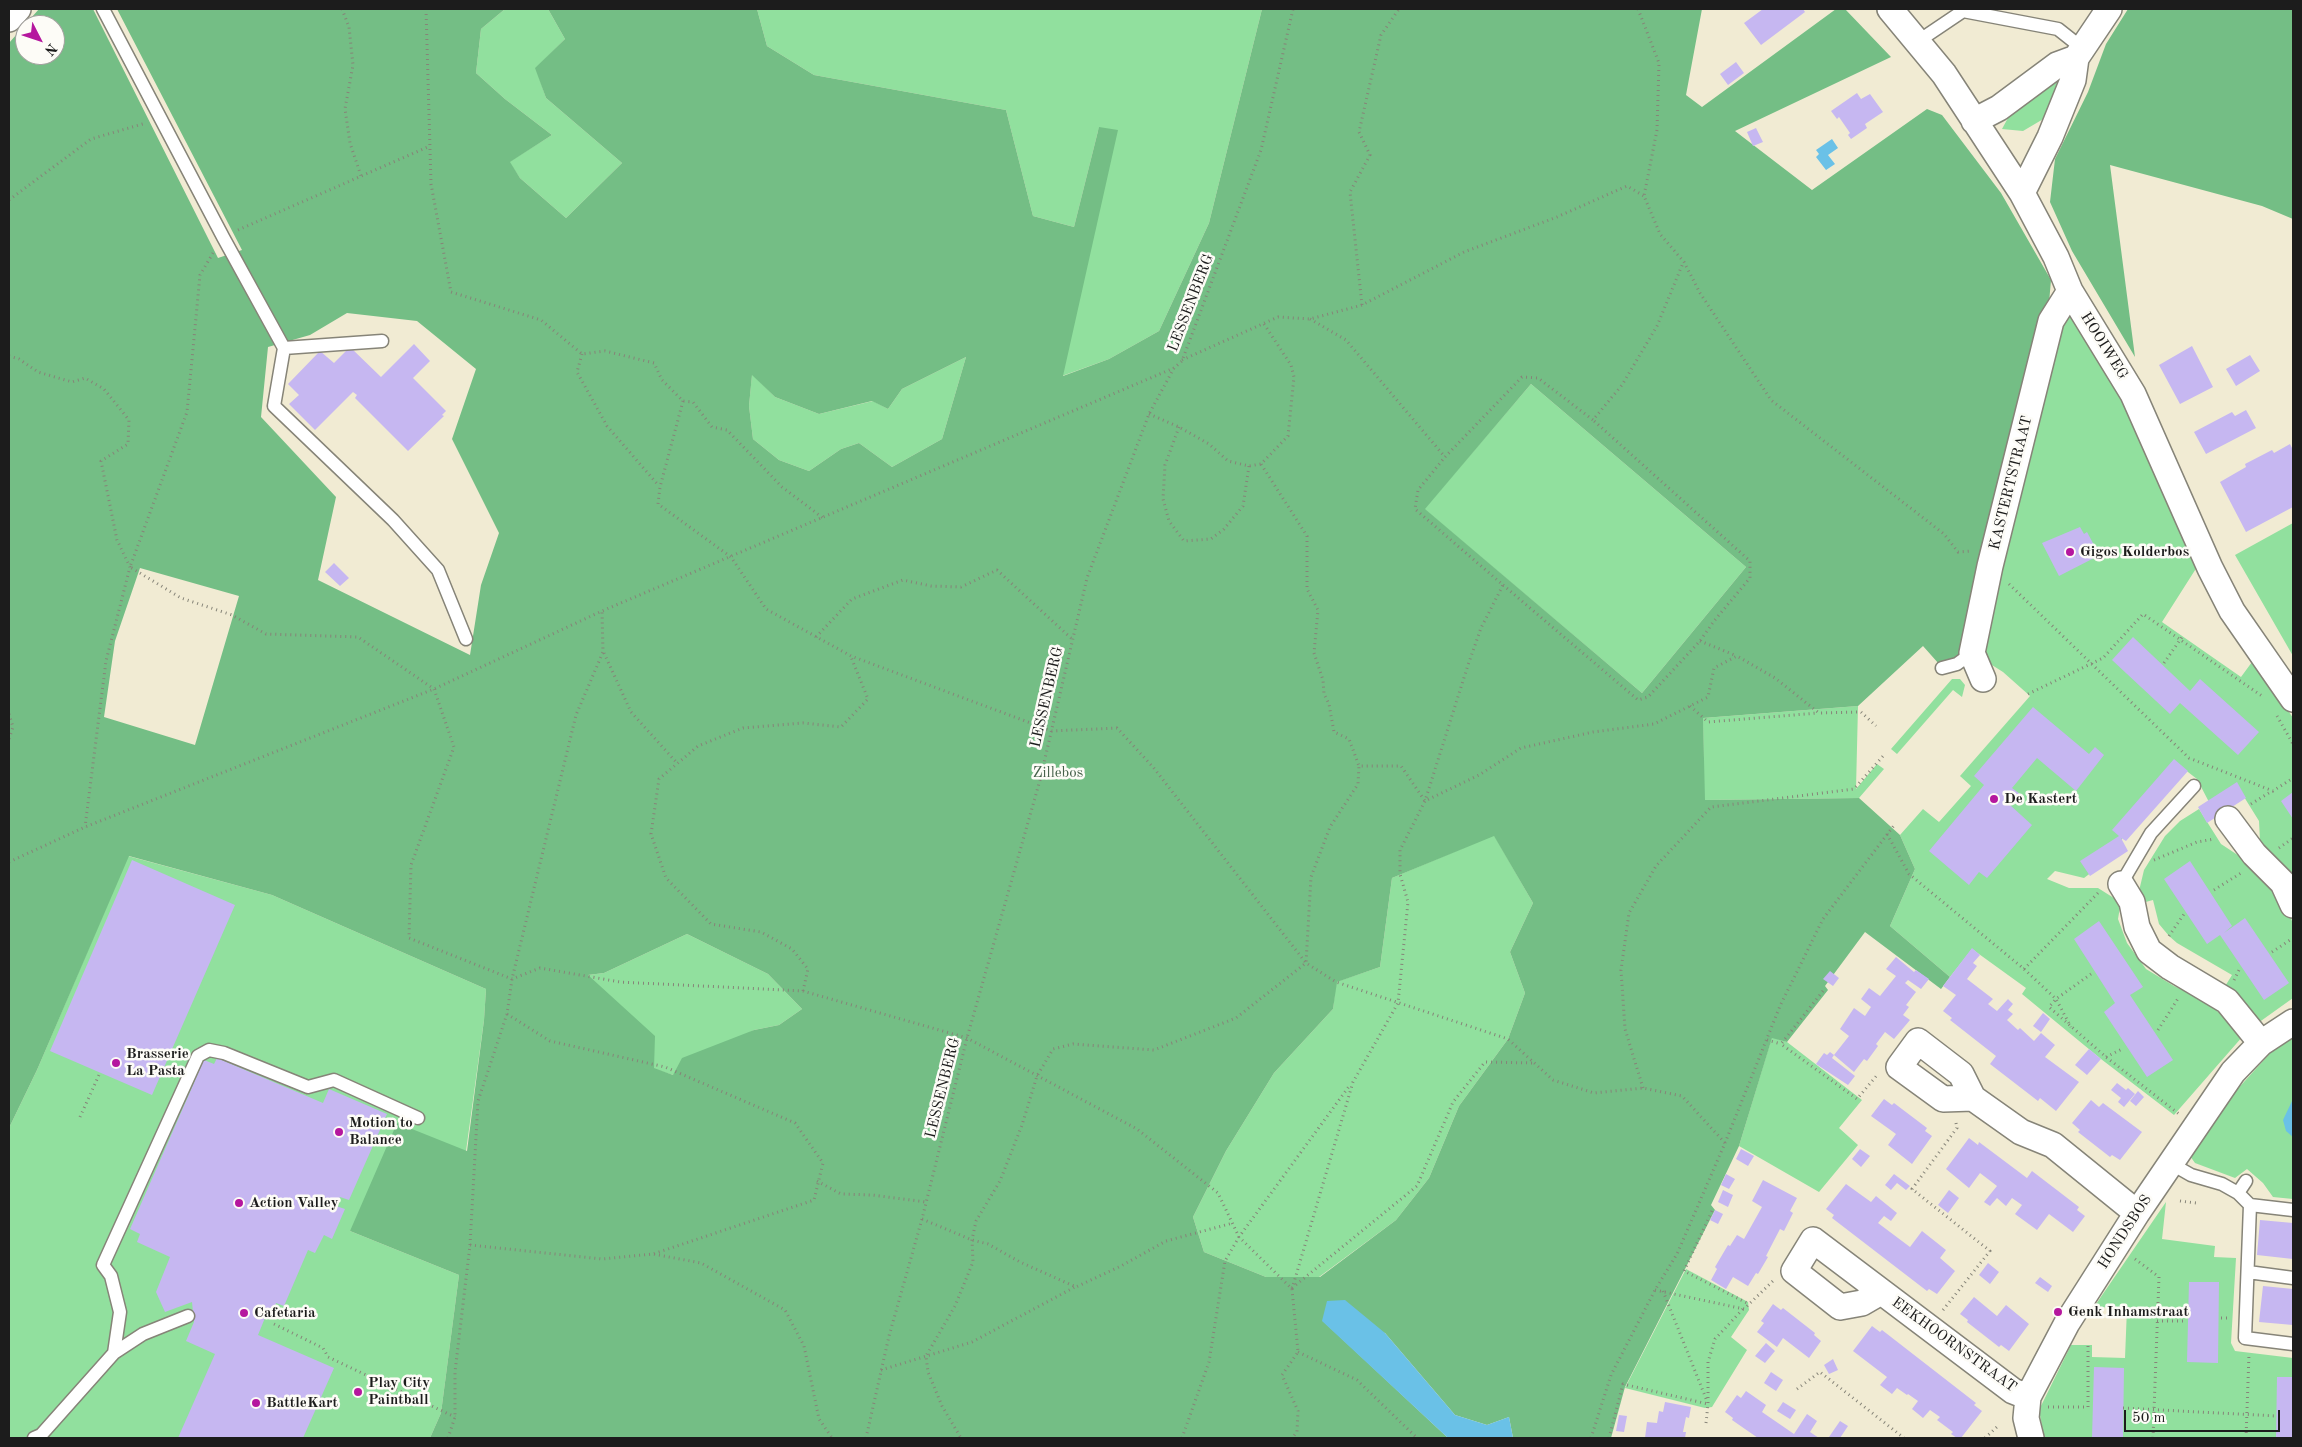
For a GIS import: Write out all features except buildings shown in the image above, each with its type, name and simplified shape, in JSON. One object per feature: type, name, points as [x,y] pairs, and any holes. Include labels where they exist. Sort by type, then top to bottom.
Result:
[{"type":"street","points":[[9,18],[18,9]]},
{"type":"street","name":"HOOIWEG","points":[[1890,9],[1944,74],[2022,194],[2056,257],[2070,291],[2133,394],[2210,568],[2283,703]]},
{"type":"street","points":[[2022,194],[2050,137],[2073,80],[2079,53],[2109,9]]},
{"type":"street","points":[[1974,121],[1999,108],[2057,66],[2079,53]]},
{"type":"street","name":"KASTERTSTRAAT","points":[[1972,653],[1992,558],[2051,321],[2070,291]]},
{"type":"street","points":[[1972,653],[1983,679]]},
{"type":"street","points":[[2223,829],[2254,854],[2283,883],[2293,905]]},
{"type":"street","points":[[2110,888],[2132,902],[2137,927],[2149,951],[2170,967],[2227,1001],[2261,1043]]},
{"type":"street","name":"HONDSBOS","points":[[2031,1438],[2026,1418],[2038,1402],[2067,1323],[2170,1163],[2233,1072],[2261,1043],[2293,1022]]},
{"type":"street","points":[[1973,1098],[2021,1132],[2053,1146],[2137,1213]]},
{"type":"street","name":"EEKHOORNSTRAAT","points":[[1881,1292],[2013,1391],[2038,1402]]},
{"type":"lane","points":[[103,9],[223,237],[284,348],[274,406],[393,520],[438,570],[466,639]]},
{"type":"lane","points":[[1917,42],[1962,10],[2058,29],[2079,53]]},
{"type":"lane","points":[[284,348],[382,341]]},
{"type":"lane","points":[[1942,668],[1957,664],[1972,653]]},
{"type":"lane","points":[[2110,888],[2151,833],[2194,786]]},
{"type":"lane","points":[[114,1353],[120,1312],[111,1276],[103,1264],[198,1056],[209,1050],[224,1053],[308,1088],[334,1080],[418,1118]]},
{"type":"lane","points":[[2170,1163],[2191,1175],[2222,1184],[2238,1193],[2250,1205],[2293,1210]]},
{"type":"lane","points":[[2238,1193],[2246,1181]]},
{"type":"lane","points":[[2250,1205],[2244,1338],[2293,1344]]},
{"type":"lane","points":[[2248,1272],[2293,1278]]},
{"type":"lane","points":[[34,1438],[41,1435],[114,1353],[143,1334],[188,1316]]},
{"type":"path","points":[[342,9],[349,27],[353,65],[345,109],[350,143],[361,176]]},
{"type":"path","points":[[426,9],[431,184],[451,292],[541,320],[582,354],[605,351],[654,363],[662,380],[683,401],[693,402],[712,426],[726,430],[782,487],[824,518]]},
{"type":"path","name":"LESSENBERG","points":[[866,1438],[881,1370],[922,1218],[967,1038],[1040,780],[1087,578],[1149,414],[1174,368],[1182,361],[1261,150],[1293,9]]},
{"type":"path","points":[[1362,305],[1350,192],[1370,155],[1359,132],[1381,35],[1399,9]]},
{"type":"path","points":[[1638,9],[1659,63],[1657,130],[1644,196],[1660,234],[1684,262],[1700,293],[1771,400],[1944,534],[1958,552],[1992,558],[2091,664],[2189,758],[2273,791]]},
{"type":"path","points":[[9,200],[91,139],[161,119]]},
{"type":"path","points":[[85,827],[106,661],[130,567],[187,412],[200,275],[223,237],[430,146]]},
{"type":"path","points":[[1182,361],[1278,317],[1310,319],[1362,305],[1464,252],[1557,217],[1627,186],[1644,196]]},
{"type":"path","points":[[1593,420],[1622,385],[1657,326],[1684,262]]},
{"type":"path","points":[[1310,319],[1346,340],[1445,457]]},
{"type":"path","points":[[1149,414],[1179,426],[1209,444],[1228,461],[1249,466],[1261,464],[1288,436],[1294,377],[1291,365],[1264,324]]},
{"type":"path","points":[[582,354],[577,372],[607,426],[660,487]]},
{"type":"path","points":[[9,356],[19,359],[38,372],[72,382],[85,378],[104,389],[129,420],[128,444],[101,462],[117,540],[130,567],[181,598],[232,615],[266,634],[358,637],[434,689],[454,747],[411,866],[409,938],[512,979],[540,968],[620,982],[803,991],[967,1038],[1137,1129],[1218,1193],[1239,1237],[1292,1288]]},
{"type":"path","points":[[9,862],[85,827],[434,689],[602,611],[1174,368]]},
{"type":"path","points":[[1522,378],[1538,378],[1593,420],[1750,561],[1750,578],[1700,641],[1648,697],[1638,700],[1415,509],[1418,490],[1445,457],[1522,378]]},
{"type":"path","points":[[683,401],[660,487],[658,504],[732,557],[766,609],[851,656],[1052,731],[1117,728],[1153,767],[1306,963],[1336,982],[1508,1039],[1552,1080],[1594,1093],[1642,1088],[1682,1096],[1725,1143]]},
{"type":"path","points":[[1179,426],[1165,465],[1163,499],[1169,521],[1184,541],[1211,539],[1224,529],[1243,506],[1249,466]]},
{"type":"path","points":[[961,1438],[942,1406],[928,1372],[926,1356],[955,1306],[970,1270],[973,1262],[972,1240],[976,1221],[1000,1181],[1022,1125],[1037,1076],[1053,1048],[1073,1044],[1154,1050],[1236,1018],[1306,963],[1312,877],[1330,827],[1358,784],[1359,766],[1350,738],[1334,732],[1329,704],[1324,694],[1323,680],[1314,654],[1318,610],[1306,589],[1307,536],[1261,464]]},
{"type":"path","points":[[816,637],[852,599],[903,580],[932,586],[961,587],[997,570],[1072,639]]},
{"type":"path","points":[[1182,1438],[1209,1362],[1225,1261],[1239,1237],[1353,1082],[1398,1003],[1408,902],[1400,874],[1400,850],[1425,801],[1468,665],[1482,628],[1503,585]]},
{"type":"path","points":[[602,611],[603,652],[631,712],[678,763]]},
{"type":"path","points":[[2028,694],[2103,658],[2143,614],[2268,700]]},
{"type":"path","points":[[2164,663],[2181,639]]},
{"type":"path","points":[[1700,641],[1737,656],[1775,678],[1819,713]]},
{"type":"path","points":[[448,1438],[455,1417],[454,1372],[470,1245],[478,1101],[507,1014],[512,979],[576,715],[603,652]]},
{"type":"path","points":[[803,991],[808,969],[792,949],[761,932],[711,924],[666,878],[651,834],[659,778],[698,746],[743,728],[803,723],[842,727],[868,699],[851,656]]},
{"type":"path","points":[[1425,801],[1480,775],[1521,748],[1593,732],[1654,724],[1708,697],[1714,668],[1737,656]]},
{"type":"path","points":[[2283,703],[2293,744]]},
{"type":"path","points":[[1690,706],[1708,722],[1819,713],[1861,712],[1876,726]]},
{"type":"path","points":[[9,714],[13,727],[9,739]]},
{"type":"path","points":[[1642,1088],[1625,1029],[1621,970],[1629,913],[1656,866],[1711,807],[1854,789],[1884,755]]},
{"type":"path","points":[[1359,766],[1401,766],[1425,801]]},
{"type":"path","points":[[2251,804],[2293,778]]},
{"type":"path","points":[[1591,1438],[1611,1374],[1655,1290],[1677,1254],[1725,1143],[1780,1006],[1823,919],[1895,824]]},
{"type":"path","points":[[2147,863],[2198,842],[2223,829]]},
{"type":"path","points":[[1887,834],[1909,874],[2024,969],[2056,999],[2070,1027]]},
{"type":"path","points":[[2272,852],[2293,838]]},
{"type":"path","points":[[2214,890],[2245,871]]},
{"type":"path","points":[[2024,969],[2110,888]]},
{"type":"path","points":[[2169,936],[2184,914]]},
{"type":"path","points":[[2272,952],[2293,938]]},
{"type":"path","points":[[2091,974],[2056,999],[2049,1007],[2106,1057],[2184,1117]]},
{"type":"path","points":[[2158,1030],[2183,991]]},
{"type":"path","points":[[1781,1044],[1823,992]]},
{"type":"path","points":[[470,1245],[602,1259],[653,1254],[814,1200],[817,1181],[823,1163],[795,1123],[665,1066],[550,1041],[507,1014]]},
{"type":"path","points":[[1767,1040],[1781,1044],[1857,1099],[1880,1072]]},
{"type":"path","points":[[2106,1057],[2122,1049]]},
{"type":"path","points":[[1292,1288],[1417,1186],[1453,1102],[1485,1062],[1534,1063]]},
{"type":"path","points":[[80,1117],[99,1075]]},
{"type":"path","points":[[1292,1438],[1297,1432],[1298,1411],[1282,1376],[1298,1352],[1292,1288],[1353,1082]]},
{"type":"path","points":[[1942,1311],[1990,1251],[1912,1189],[1957,1128],[1956,1123]]},
{"type":"path","points":[[817,1181],[841,1194],[872,1195],[926,1202]]},
{"type":"path","points":[[2180,1202],[2196,1203]]},
{"type":"path","points":[[1712,1211],[1684,1271],[1749,1304]]},
{"type":"path","points":[[922,1218],[972,1240],[988,1244],[1020,1262],[1076,1287]]},
{"type":"path","points":[[881,1370],[972,1342],[1166,1241],[1233,1223]]},
{"type":"path","points":[[653,1254],[701,1263],[785,1310],[804,1346],[819,1419],[832,1438]]},
{"type":"path","points":[[2128,1254],[2159,1277],[2153,1438]]},
{"type":"path","points":[[1706,1423],[1708,1362],[1715,1339],[1774,1280]]},
{"type":"path","points":[[1655,1290],[1744,1309]]},
{"type":"path","points":[[1663,1292],[1708,1404]]},
{"type":"path","points":[[2157,1321],[2185,1321]]},
{"type":"path","points":[[274,1324],[323,1348],[328,1357],[455,1417]]},
{"type":"path","points":[[2038,1402],[2088,1407],[2088,1342]]},
{"type":"path","points":[[1298,1352],[1357,1380],[1416,1438]]},
{"type":"path","points":[[2246,1438],[2250,1352]]},
{"type":"path","points":[[1797,1389],[1820,1372],[1904,1438]]},
{"type":"path","points":[[1609,1438],[1623,1384],[1708,1404]]},
{"type":"path","points":[[2124,1408],[2276,1416]]},
{"type":"path","points":[[1985,1438],[1999,1425]]},
{"type":"green space","name":"Zillebos","points":[[39,9],[93,9],[218,258],[242,250],[117,9],[505,9],[481,29],[476,73],[505,99],[552,135],[510,162],[520,178],[566,218],[622,163],[546,98],[535,68],[565,39],[548,9],[757,9],[767,46],[814,75],[1006,110],[1033,216],[1074,227],[1099,127],[1118,130],[1063,376],[1109,359],[1159,331],[1209,223],[1262,9],[1702,9],[1686,95],[1702,107],[1836,9],[1845,9],[1891,57],[1735,131],[1812,190],[1927,109],[1942,115],[2001,193],[2051,280],[2049,303],[2029,354],[1964,649],[1956,659],[1939,664],[1923,646],[1858,706],[1703,718],[1705,800],[1859,798],[1900,835],[1915,869],[1890,926],[1950,977],[1941,989],[1865,932],[1825,986],[1828,990],[1787,1042],[1772,1038],[1739,1146],[1711,1205],[1715,1210],[1625,1387],[1611,1438],[1513,1438],[1509,1417],[1487,1425],[1455,1415],[1385,1333],[1323,1321],[1448,1438],[430,1438],[441,1413],[459,1275],[350,1231],[397,1123],[467,1151],[484,1020],[486,989],[272,895],[129,856],[37,1070],[9,1128],[9,43],[15,36],[15,65],[65,65],[65,15],[34,15]],"holes":[[[347,313],[417,321],[476,369],[452,439],[499,533],[481,585],[470,655],[318,580],[336,497],[261,417],[268,347],[310,335]],[[966,357],[942,439],[892,467],[859,443],[841,449],[809,471],[779,460],[753,439],[749,406],[752,375],[775,397],[819,414],[872,401],[888,409],[902,389]],[[1531,384],[1746,567],[1642,693],[1425,509]],[[140,568],[239,596],[195,745],[104,717],[115,641]],[[1494,836],[1533,903],[1510,952],[1525,993],[1508,1039],[1459,1106],[1429,1178],[1396,1220],[1320,1277],[1266,1277],[1204,1252],[1193,1217],[1226,1151],[1274,1073],[1333,1009],[1337,982],[1380,967],[1392,878]],[[687,934],[768,974],[802,1009],[779,1025],[754,1030],[682,1058],[673,1075],[654,1068],[655,1036],[588,975],[604,973]]]},
{"type":"green space","points":[[505,9],[548,9],[565,39],[536,68],[546,98],[622,163],[566,218],[520,178],[509,162],[552,135],[505,99],[476,73],[481,29]]},
{"type":"green space","points":[[757,9],[1262,9],[1209,223],[1159,331],[1109,359],[1062,376],[1099,127],[1074,227],[1033,216],[1006,110],[814,75],[767,46]]},
{"type":"green space","points":[[2128,9],[2293,9],[2293,219],[2262,206],[2110,165],[2135,357],[2072,251],[2050,202],[2055,159],[2088,92],[2106,44]]},
{"type":"green space","points":[[2066,70],[2045,118],[2023,131],[2002,129],[2009,116]]},
{"type":"green space","points":[[2067,314],[2075,317],[2131,412],[2197,567],[2162,622],[2241,677],[2252,662],[2266,677],[2293,718],[2293,884],[2264,849],[2260,841],[2259,821],[2236,784],[2210,804],[2197,779],[2175,762],[2123,826],[2121,850],[2084,878],[2055,871],[2047,879],[2069,888],[2098,888],[2117,900],[2120,907],[2118,919],[2127,943],[2146,969],[2174,986],[2206,1001],[2243,1036],[2174,1115],[2101,1059],[2022,994],[2026,988],[1972,949],[1950,977],[1890,926],[1915,869],[1900,835],[1923,809],[1939,822],[1971,786],[1960,776],[2030,696],[2003,672],[1984,660],[1984,625],[2047,357]]},
{"type":"green space","points":[[966,357],[942,439],[892,467],[859,443],[841,449],[809,471],[779,460],[753,439],[749,406],[752,374],[775,397],[819,414],[873,401],[888,409],[902,389]]},
{"type":"green space","points":[[1531,384],[1746,567],[1642,693],[1424,509]]},
{"type":"green space","points":[[2293,523],[2293,656],[2235,555]]},
{"type":"green space","points":[[1952,679],[1960,679],[1965,685],[1962,697],[1953,690],[1897,754],[1891,749]]},
{"type":"green space","points":[[1858,706],[1856,789],[1877,764],[1884,769],[1859,798],[1704,800],[1703,718]]},
{"type":"green space","points":[[2199,809],[2221,844],[2259,869],[2285,901],[2293,924],[2293,998],[2258,1023],[2224,988],[2232,975],[2177,943],[2159,924],[2153,900],[2142,903],[2139,891],[2144,870],[2165,836],[2180,821]]},
{"type":"green space","points":[[1494,835],[1533,903],[1510,952],[1525,993],[1508,1039],[1459,1106],[1429,1178],[1396,1220],[1319,1277],[1266,1277],[1204,1252],[1193,1217],[1226,1151],[1274,1073],[1333,1009],[1336,982],[1380,967],[1392,878]]},
{"type":"green space","points":[[128,856],[272,895],[486,989],[484,1020],[466,1151],[350,1231],[459,1275],[441,1413],[430,1438],[9,1438],[9,1128],[37,1070]]},
{"type":"green space","points":[[687,934],[768,974],[802,1009],[779,1025],[754,1030],[673,1075],[654,1069],[588,975],[604,973]]},
{"type":"green space","points":[[1772,1037],[1787,1042],[1862,1100],[1839,1128],[1858,1145],[1819,1192],[1739,1146]]},
{"type":"green space","points":[[2293,1037],[2293,1199],[2273,1197],[2263,1183],[2247,1169],[2235,1178],[2195,1163],[2190,1156],[2223,1105],[2273,1050]]},
{"type":"green space","points":[[2166,1202],[2162,1239],[2215,1246],[2214,1257],[2236,1258],[2231,1343],[2235,1351],[2293,1358],[2293,1438],[2046,1438],[2044,1436],[2039,1410],[2071,1345],[2092,1345],[2092,1357],[2125,1358],[2127,1308],[2094,1307]]},
{"type":"green space","points":[[1686,1269],[1748,1302],[1749,1310],[1731,1337],[1747,1350],[1712,1407],[1705,1408],[1625,1388]]},
{"type":"water","points":[[1832,139],[1838,148],[1828,155],[1835,164],[1826,170],[1816,157],[1819,154],[1816,150]]},
{"type":"water","points":[[2293,1099],[2293,1137],[2286,1131],[2283,1120]]},
{"type":"water","points":[[1345,1300],[1385,1333],[1455,1415],[1487,1425],[1509,1417],[1513,1438],[1448,1438],[1322,1321],[1327,1301]]},
{"type":"place","name":"Gigos Kolderbos","points":[[2070,552]]},
{"type":"place","name":"De Kastert","points":[[1994,799]]},
{"type":"place","name":"Brasserie La Pasta","points":[[116,1063]]},
{"type":"place","name":"Motion to Balance","points":[[339,1132]]},
{"type":"place","name":"Action Valley","points":[[239,1203]]},
{"type":"place","name":"Genk Inhamstraat","points":[[2058,1312]]},
{"type":"place","name":"Cafetaria","points":[[244,1313]]},
{"type":"place","name":"Play City Paintball","points":[[358,1392]]},
{"type":"place","name":"BattleKart","points":[[256,1403]]}]
